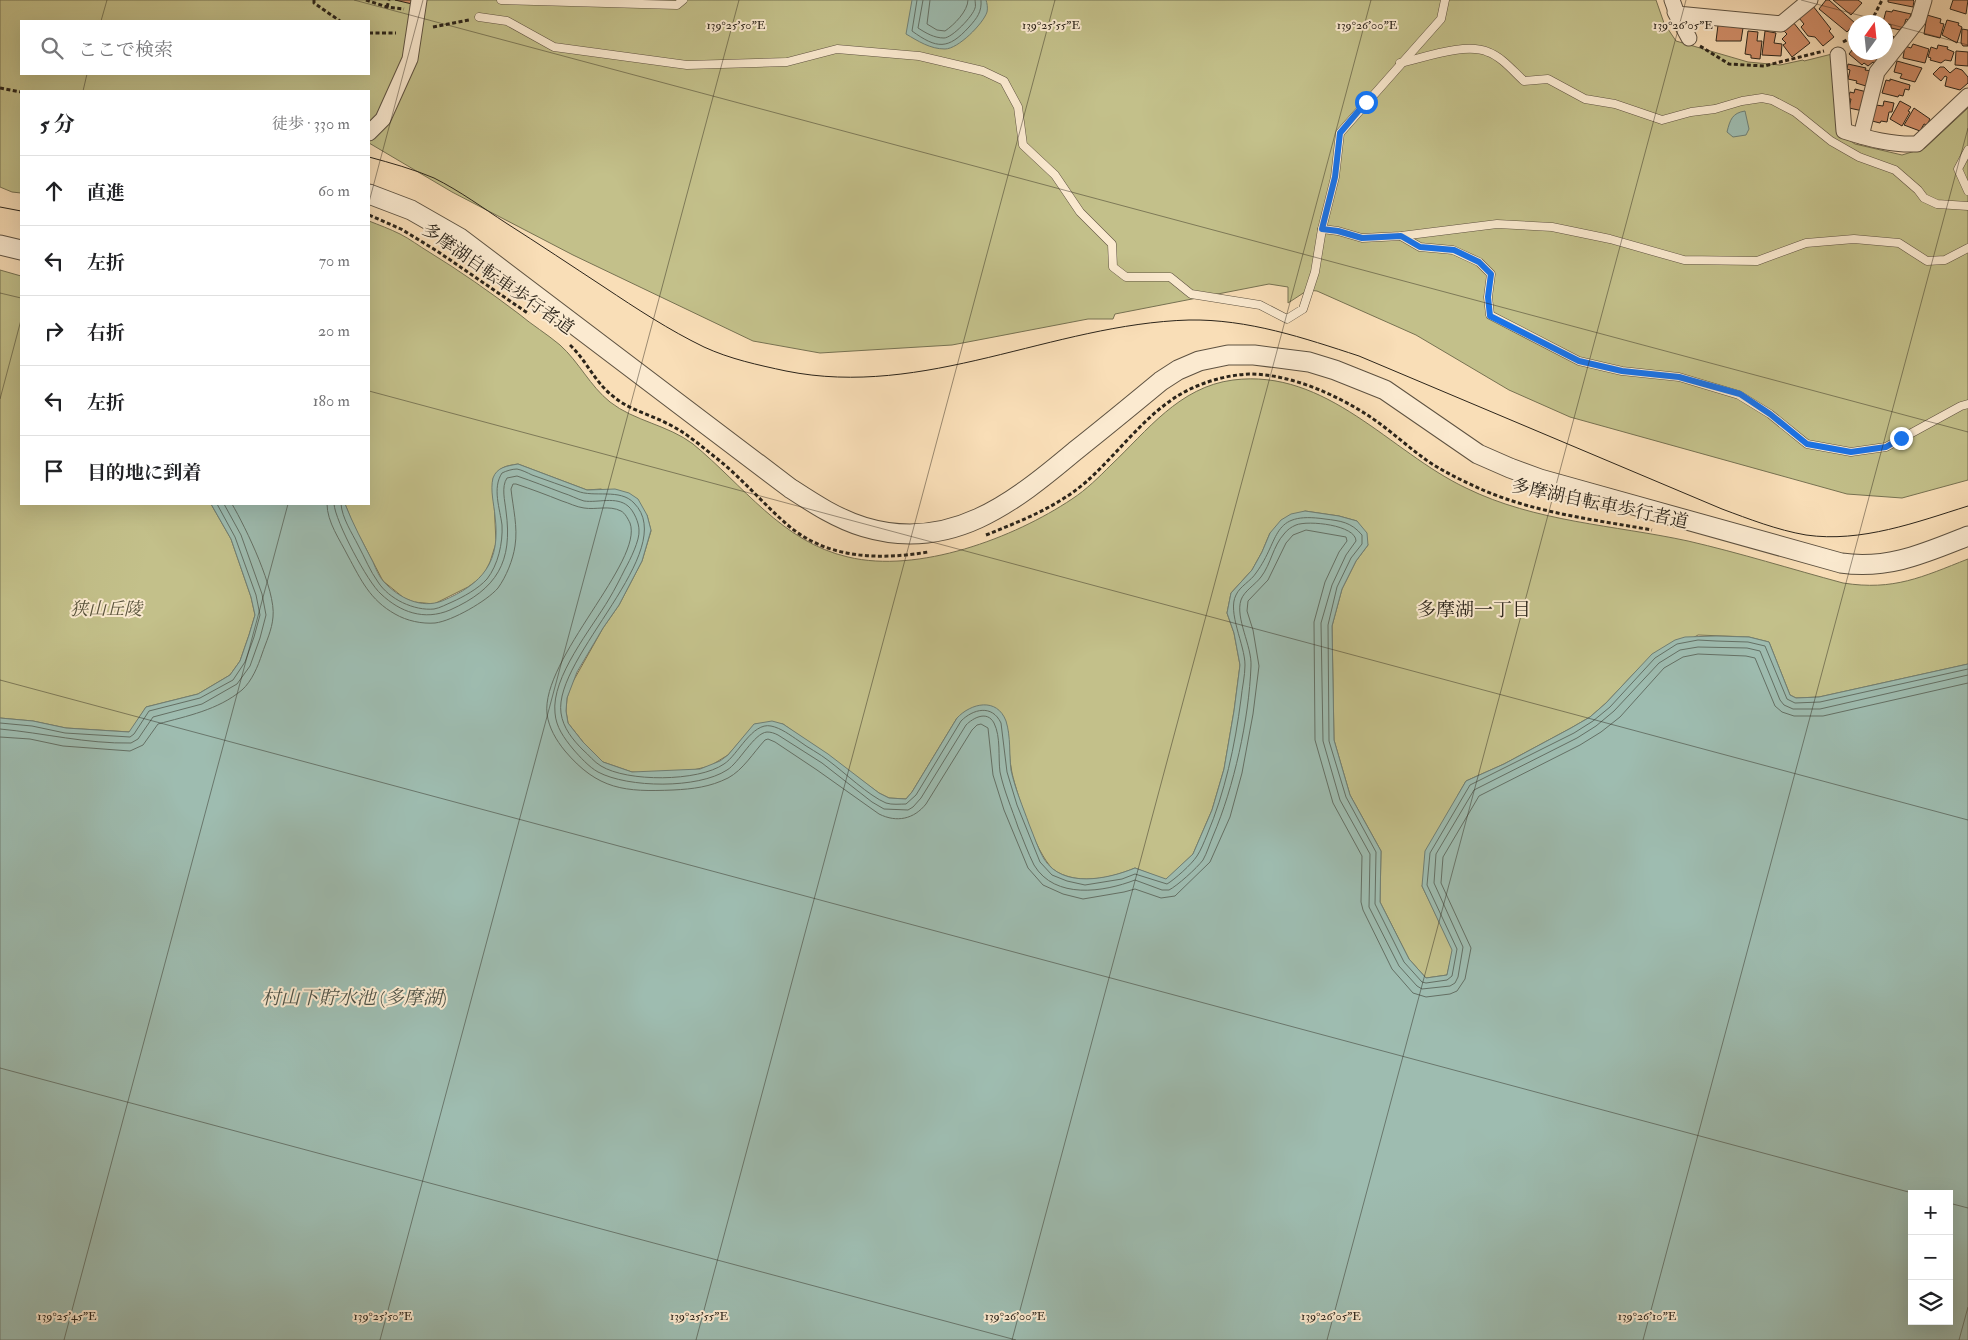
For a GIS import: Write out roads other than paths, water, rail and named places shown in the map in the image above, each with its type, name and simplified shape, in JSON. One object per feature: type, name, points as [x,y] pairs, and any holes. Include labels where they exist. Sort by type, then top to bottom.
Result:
[{"type":"street","points":[[1674,6],[1677,14],[1781,24],[1810,0]]},
{"type":"street","points":[[1861,136],[1877,72],[1918,20],[1924,0]]},
{"type":"street","points":[[370,132],[383,119],[410,59],[418,6]]},
{"type":"street","points":[[1674,6],[1689,38]]},
{"type":"street","points":[[1835,50],[1844,131],[1899,144],[1917,144],[1968,96]]},
{"type":"street","points":[[370,194],[411,210],[460,238],[790,488],[844,519],[863,527],[881,531],[900,534],[936,533],[972,522],[992,512],[1034,485],[1166,378],[1199,361],[1241,354],[1309,362],[1369,383],[1385,390],[1402,401],[1478,454],[1540,479],[1841,563],[1856,565],[1883,564],[1904,560],[1968,536]]},
{"type":"street","points":[[0,245],[20,250]]},
{"type":"lane","points":[[501,0],[678,5],[683,0]]},
{"type":"lane","points":[[479,17],[507,21],[554,47],[687,65],[787,62],[837,50],[919,56],[983,71],[1004,81],[1018,107],[1022,145],[1055,174],[1080,212],[1112,244],[1113,267],[1126,277],[1170,277],[1191,294],[1260,305],[1286,320],[1303,309],[1315,272],[1322,229],[1335,177],[1340,133],[1400,63],[1441,19],[1445,0]]},
{"type":"lane","points":[[1400,63],[1465,48],[1487,51],[1508,66],[1524,81],[1548,79],[1585,99],[1615,104],[1662,120],[1691,112],[1715,110],[1748,100],[1762,98],[1772,100],[1796,112],[1831,141],[1859,157],[1895,170],[1918,190],[1924,198],[1937,204],[1968,206]]},
{"type":"lane","points":[[1968,150],[1958,169],[1968,191]]},
{"type":"lane","points":[[1322,229],[1338,231],[1362,238],[1401,236],[1497,224],[1552,227],[1610,239],[1684,260],[1757,262],[1806,243],[1854,239],[1899,243],[1927,261],[1945,260],[1968,248]]},
{"type":"lane","points":[[1401,236],[1420,247],[1454,250],[1479,262],[1491,274],[1488,297],[1490,316],[1579,361],[1622,371],[1679,377],[1740,394],[1770,414],[1807,444],[1851,452],[1886,447],[1960,406],[1968,404]]},
{"type":"water","points":[[912,0],[986,0],[987,10],[981,23],[963,40],[950,48],[940,49],[924,44],[906,34]]},
{"type":"water","points":[[1745,111],[1749,129],[1746,135],[1733,137],[1727,132],[1731,121],[1734,115]]},
{"type":"water","name":"村山下貯水池 (多摩湖)","points":[[518,464],[587,490],[615,489],[629,493],[638,499],[647,515],[651,530],[642,561],[619,605],[577,672],[567,698],[566,711],[568,723],[583,742],[603,762],[632,772],[700,769],[720,761],[728,755],[754,724],[772,721],[783,724],[828,754],[879,793],[889,798],[906,799],[957,718],[976,706],[990,706],[997,708],[1006,721],[1009,733],[1011,770],[1029,824],[1044,859],[1062,875],[1086,879],[1099,878],[1135,868],[1166,879],[1193,854],[1212,810],[1224,769],[1234,711],[1240,665],[1234,633],[1227,613],[1231,593],[1252,570],[1270,533],[1281,520],[1291,514],[1305,511],[1339,516],[1357,521],[1367,533],[1368,545],[1356,561],[1342,589],[1332,626],[1334,740],[1350,795],[1381,851],[1380,902],[1409,959],[1426,978],[1447,975],[1452,950],[1422,886],[1425,851],[1466,781],[1504,764],[1590,717],[1606,703],[1652,654],[1675,640],[1685,637],[1716,636],[1749,637],[1769,642],[1790,695],[1796,698],[1819,697],[1968,664],[1968,1340],[0,1340],[0,718],[33,721],[66,728],[129,732],[146,707],[198,694],[230,675],[240,661],[255,615],[251,597],[231,539],[212,505],[345,505],[384,582],[403,597],[426,604],[442,601],[468,587],[478,579],[492,559],[496,532],[492,483],[495,474],[500,469]]},
{"type":"tram line","points":[[370,157],[418,172],[444,183],[641,311],[704,347],[724,355],[776,369],[838,377],[888,375],[988,358],[1138,324],[1189,320],[1233,323],[1297,336],[1359,356],[1722,509],[1784,530],[1827,537],[1868,534],[1888,530],[1968,506]]},
{"type":"tram line","points":[[0,207],[20,211]]},
{"type":"district","name":"多摩湖一丁目","points":[[1474,610]]},
{"type":"park label","name":"狭山丘陵","points":[[106,609]]}]
